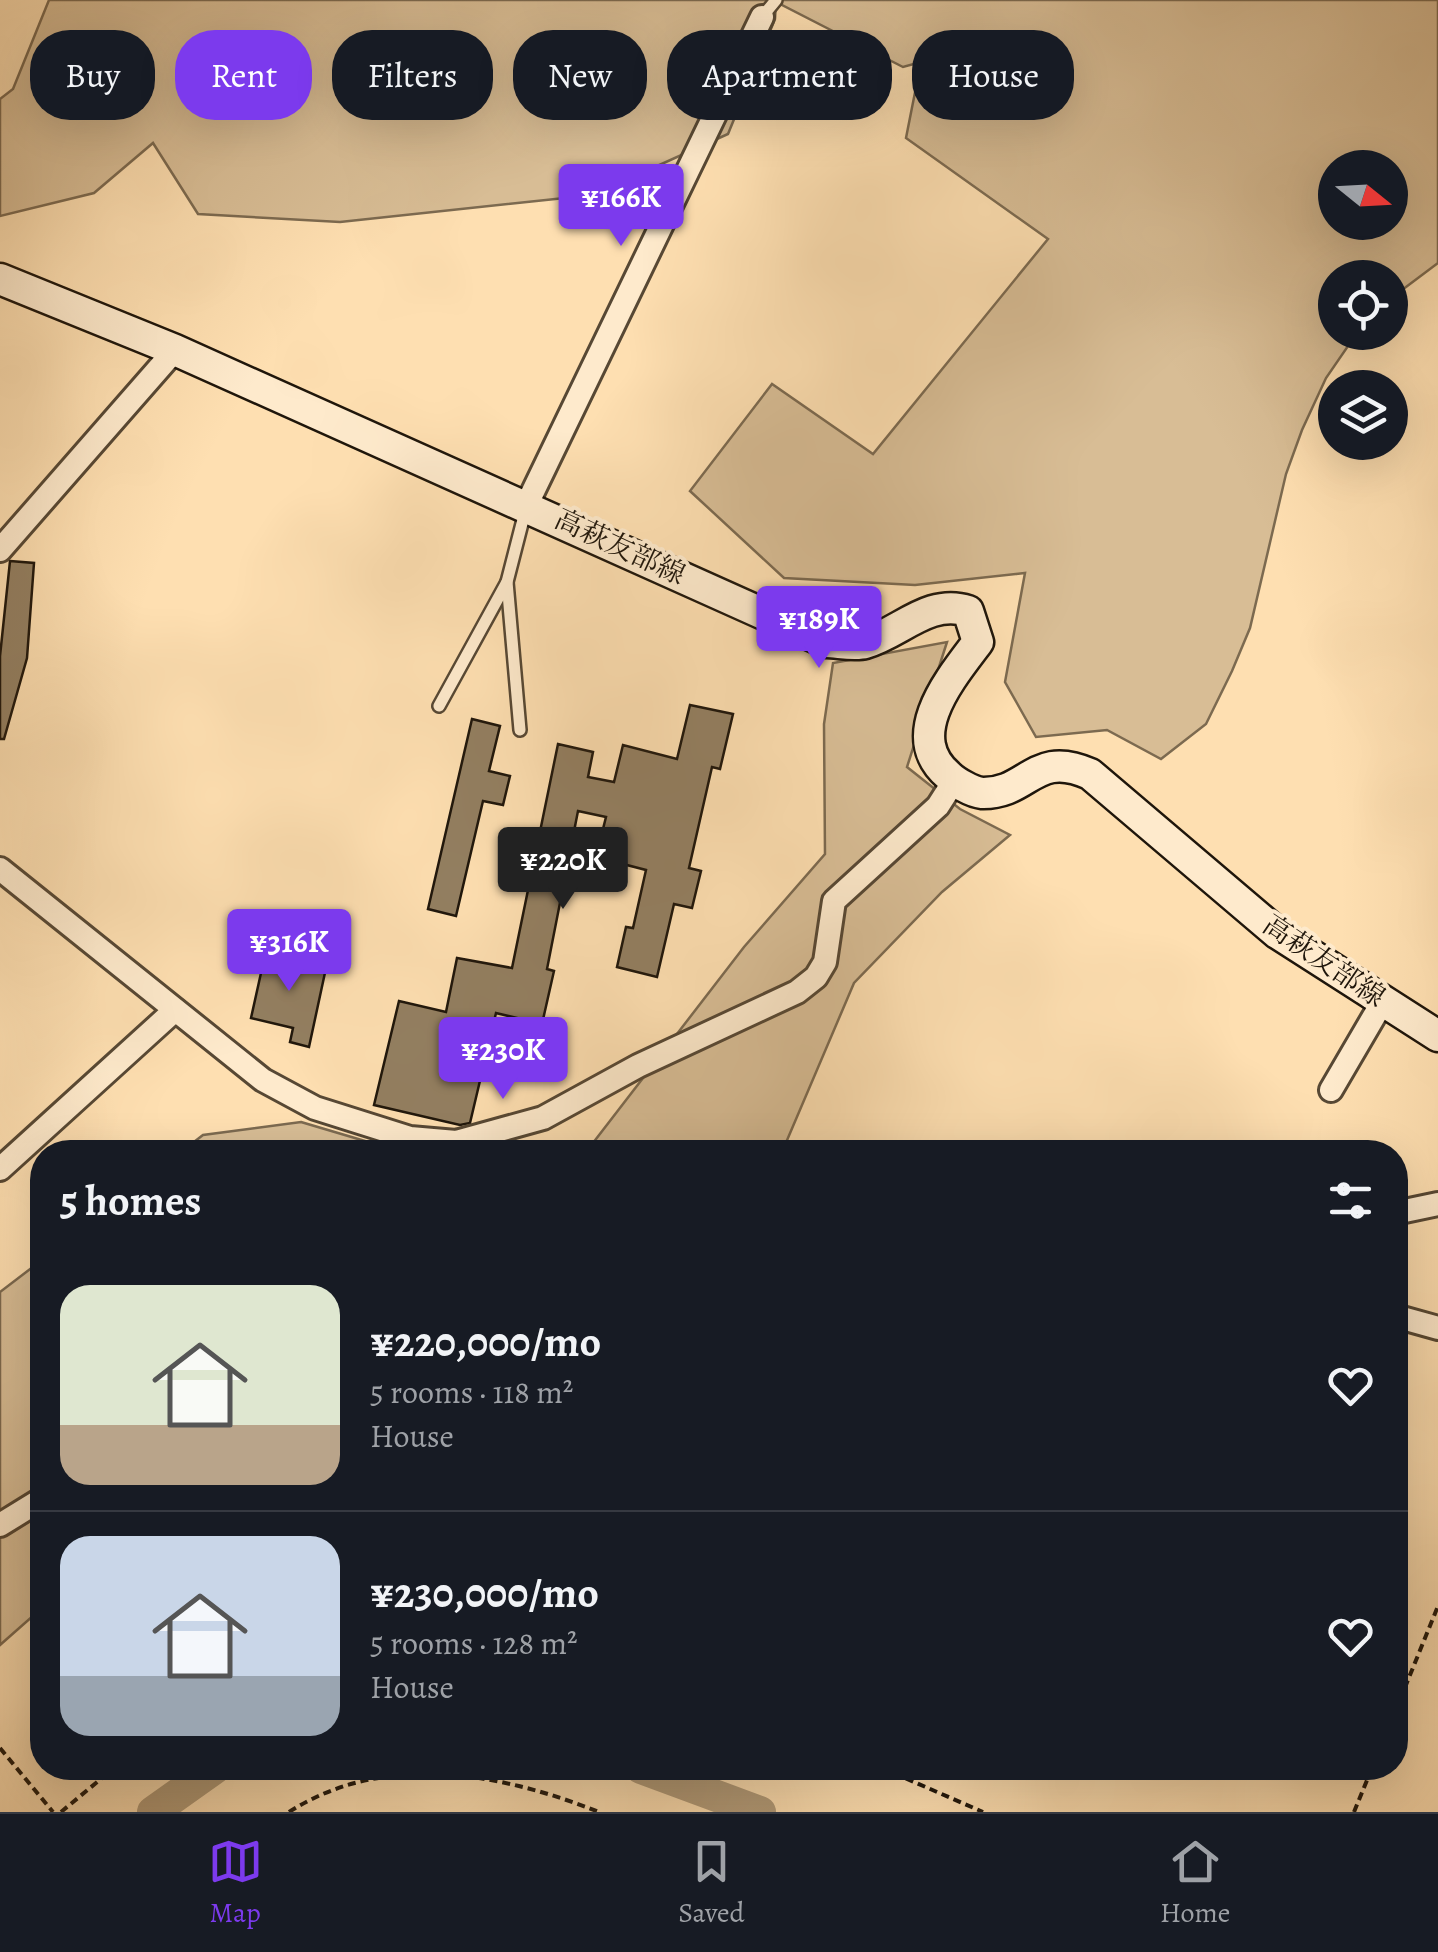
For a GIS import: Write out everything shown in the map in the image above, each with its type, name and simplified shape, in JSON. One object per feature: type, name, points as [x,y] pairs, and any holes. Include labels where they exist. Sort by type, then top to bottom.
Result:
[{"type":"main road","name":"高萩友部線","points":[[0,279],[175,350],[527,504],[826,642],[863,644],[922,614],[952,606],[968,612],[976,624],[978,642],[936,702],[927,734],[938,767],[954,781],[981,793],[1022,781],[1050,764],[1068,764],[1090,774],[1276,933],[1438,1036]]},
{"type":"street","points":[[527,504],[769,8]]},
{"type":"street","points":[[0,550],[175,350]]},
{"type":"street","points":[[463,1140],[543,1118],[638,1066],[798,992],[816,977],[824,962],[834,901],[938,806],[954,781]]},
{"type":"street","points":[[0,869],[264,1080],[315,1108],[410,1138],[433,1140]]},
{"type":"street","points":[[1331,1090],[1383,1001]]},
{"type":"street","points":[[32,1140],[176,1010]]},
{"type":"street","points":[[0,1169],[30,1142]]},
{"type":"street","points":[[1408,1210],[1438,1204]]},
{"type":"street","points":[[1408,1320],[1438,1328]]},
{"type":"street","points":[[0,1525],[30,1506]]},
{"type":"lane","points":[[439,706],[508,582],[527,504]]},
{"type":"lane","points":[[508,582],[520,730]]},
{"type":"path","points":[[1408,1680],[1438,1606]]},
{"type":"path","points":[[0,1748],[53,1812]]},
{"type":"path","points":[[61,1812],[100,1780]]},
{"type":"path","points":[[288,1812],[362,1782],[378,1780]]},
{"type":"path","points":[[501,1780],[547,1791],[599,1812]]},
{"type":"path","points":[[910,1780],[983,1812]]},
{"type":"path","points":[[1354,1812],[1367,1780]]},
{"type":"shaded area","points":[[49,0],[1438,0],[1438,263],[1408,286],[1408,260],[1318,260],[1318,350],[1345,350],[1332,370],[1318,370],[1318,395],[1286,474],[1250,628],[1232,671],[1206,724],[1161,759],[1107,730],[1036,737],[1005,682],[1025,573],[915,585],[784,578],[690,491],[772,384],[873,454],[1048,239],[906,138],[912,108],[912,120],[1074,120],[1074,30],[912,30],[912,64],[903,67],[892,61],[892,30],[831,30],[776,2],[771,30],[667,30],[667,120],[734,120],[728,134],[593,195],[340,222],[198,214],[153,143],[94,193],[0,216],[0,99],[13,89],[30,47],[30,120],[155,120],[155,30],[37,30]]},
{"type":"shaded area","points":[[947,642],[907,767],[960,809],[1010,835],[942,892],[854,983],[787,1140],[595,1140],[744,947],[825,854],[824,724],[833,663]]},
{"type":"shaded area","points":[[301,1122],[362,1140],[197,1140],[203,1135]]},
{"type":"shaded area","points":[[30,1269],[30,1619],[0,1645],[0,1292]]},
{"type":"building","points":[[10,561],[34,563],[27,658],[4,739],[0,739],[0,656]]},
{"type":"building","points":[[690,705],[733,714],[720,769],[712,767],[689,868],[701,871],[692,908],[674,904],[657,977],[617,967],[626,927],[633,928],[646,870],[596,857],[606,817],[578,811],[547,969],[554,971],[542,1024],[496,1013],[470,1123],[460,1125],[374,1105],[399,1001],[446,1012],[457,958],[512,968],[558,744],[593,752],[588,777],[614,782],[623,745],[677,759]]},
{"type":"building","points":[[472,719],[500,726],[489,771],[510,776],[503,805],[483,801],[456,916],[428,909]]},
{"type":"building","points":[[267,946],[301,954],[299,962],[326,968],[309,1047],[290,1042],[293,1028],[251,1018]]},
{"type":"waterway","points":[[153,1812],[198,1780]]},
{"type":"waterway","points":[[673,1780],[760,1812]]}]
